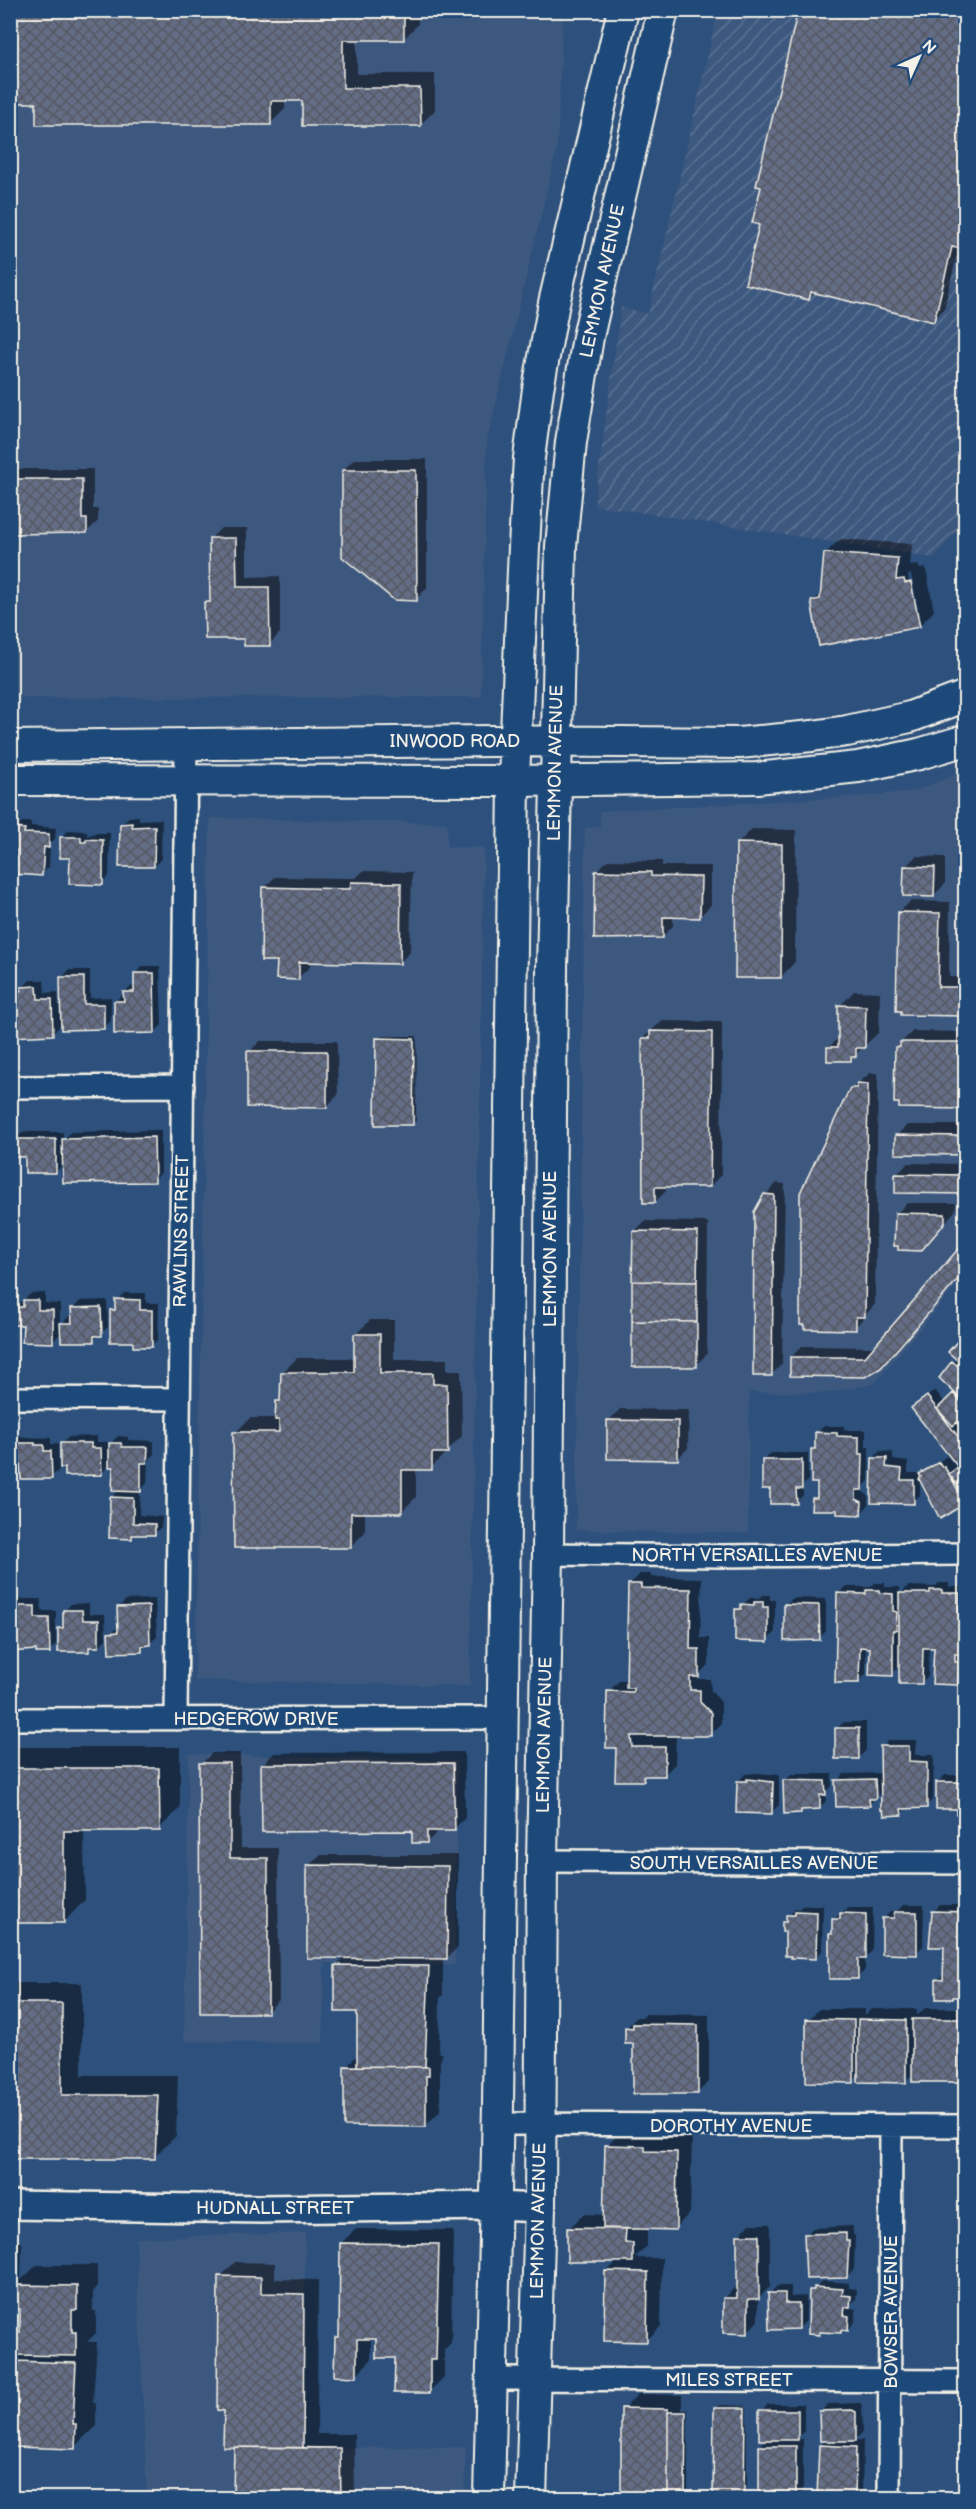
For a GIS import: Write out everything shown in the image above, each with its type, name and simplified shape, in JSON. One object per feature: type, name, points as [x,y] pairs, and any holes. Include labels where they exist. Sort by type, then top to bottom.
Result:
[{"type":"main road","points":[[489,2499],[496,2206],[514,779],[524,547],[530,458],[538,389],[554,303],[623,10]]},
{"type":"main road","name":"LEMMON AVENUE","points":[[531,2499],[540,2208],[555,742],[561,546],[571,442],[588,337],[663,10]]},
{"type":"main road","points":[[567,247],[606,260]]},
{"type":"main road","points":[[524,547],[561,546]]},
{"type":"main road","name":"INWOOD ROAD","points":[[10,746],[516,741],[739,742],[812,736],[910,717],[966,696]]},
{"type":"main road","points":[[910,717],[919,754]]},
{"type":"main road","points":[[10,780],[758,778],[829,772],[919,754],[966,740]]},
{"type":"main road","points":[[511,1024],[552,1022]]},
{"type":"main road","points":[[509,1157],[551,1160]]},
{"type":"main road","points":[[504,1553],[548,1554]]},
{"type":"main road","points":[[502,1718],[544,1718]]},
{"type":"main road","points":[[501,1860],[542,1861]]},
{"type":"street","name":"RAWLINS STREET","points":[[176,1719],[186,743]]},
{"type":"street","points":[[10,1087],[183,1086]]},
{"type":"street","points":[[10,1398],[179,1399]]},
{"type":"street","name":"NORTH VERSAILLES AVENUE","points":[[548,1554],[721,1556],[966,1554]]},
{"type":"street","name":"HEDGEROW DRIVE","points":[[10,1719],[502,1718]]},
{"type":"street","name":"SOUTH VERSAILLES AVENUE","points":[[542,1861],[966,1863]]},
{"type":"street","name":"DOROTHY AVENUE","points":[[497,2124],[966,2126]]},
{"type":"street","name":"BOWSER AVENUE","points":[[889,2499],[891,2126]]},
{"type":"street","name":"HUDNALL STREET","points":[[10,2205],[260,2209],[496,2206],[540,2208]]},
{"type":"street","name":"MILES STREET","points":[[492,2379],[966,2381]]},
{"type":"shaded area","points":[[10,11],[563,11],[557,148],[487,441],[481,697],[11,698]]},
{"type":"shaded area","points":[[718,11],[965,11],[965,520],[934,558],[594,505],[621,307],[648,314]]},
{"type":"shaded area","points":[[965,771],[965,1275],[874,1384],[827,1393],[749,1392],[748,1533],[576,1530],[585,828],[600,826],[600,811],[869,796],[915,791]]},
{"type":"shaded area","points":[[210,818],[447,823],[447,847],[484,848],[470,1686],[195,1680]]},
{"type":"shaded area","points":[[189,1754],[458,1760],[455,1965],[324,1963],[323,2043],[184,2041]]},
{"type":"shaded area","points":[[305,2233],[304,2448],[466,2447],[464,2498],[147,2498],[136,2238]]},
{"type":"building","points":[[10,10],[404,10],[404,40],[343,40],[343,88],[420,88],[421,126],[302,126],[302,101],[271,101],[271,125],[36,125],[36,103],[10,103]]},
{"type":"building","points":[[798,10],[966,10],[966,250],[952,247],[934,322],[811,292],[809,300],[745,284],[759,225],[752,223],[761,187],[756,186]]},
{"type":"building","points":[[342,470],[416,470],[417,601],[394,600],[342,557]]},
{"type":"building","points":[[10,479],[82,479],[82,519],[87,519],[87,533],[10,534]]},
{"type":"building","points":[[209,538],[236,538],[237,587],[269,587],[270,646],[244,646],[244,639],[205,639],[204,602],[210,602]]},
{"type":"building","points":[[824,553],[898,558],[896,580],[904,579],[905,583],[911,582],[920,627],[819,646],[811,601],[820,599]]},
{"type":"building","points":[[132,823],[132,827],[155,826],[154,867],[119,867],[120,824]]},
{"type":"building","points":[[13,828],[25,829],[24,833],[49,834],[49,848],[44,847],[42,876],[15,874],[16,850],[12,850]]},
{"type":"building","points":[[60,837],[81,837],[81,842],[86,842],[86,839],[103,840],[103,885],[69,884],[70,858],[60,858]]},
{"type":"building","points":[[736,843],[782,844],[781,978],[735,978]]},
{"type":"building","points":[[904,866],[935,867],[934,897],[903,896]]},
{"type":"building","points":[[595,871],[651,872],[651,876],[701,877],[700,918],[663,917],[663,938],[594,939]]},
{"type":"building","points":[[351,882],[401,883],[400,964],[299,962],[299,980],[276,979],[277,961],[261,961],[262,887],[350,889]]},
{"type":"building","points":[[898,912],[940,913],[938,987],[966,987],[966,1016],[901,1015],[901,1011],[896,1011]]},
{"type":"building","points":[[134,973],[154,973],[155,1033],[114,1034],[114,1001],[124,1001],[123,992],[134,992]]},
{"type":"building","points":[[60,977],[84,977],[84,1004],[104,1004],[104,1029],[61,1030]]},
{"type":"building","points":[[37,986],[38,999],[52,999],[53,1035],[10,1037],[10,999],[18,998],[18,991],[21,991],[21,987]]},
{"type":"building","points":[[838,1005],[866,1006],[865,1048],[856,1048],[856,1057],[851,1057],[851,1061],[827,1061],[827,1047],[838,1047]]},
{"type":"building","points":[[650,1031],[712,1032],[710,1187],[655,1187],[655,1203],[643,1203],[642,1038],[650,1038]]},
{"type":"building","points":[[376,1038],[414,1039],[413,1125],[375,1125]]},
{"type":"building","points":[[900,1042],[966,1042],[966,1109],[899,1108],[899,1103],[894,1103],[895,1047],[900,1047]]},
{"type":"building","points":[[247,1051],[327,1051],[327,1108],[247,1107]]},
{"type":"building","points":[[857,1083],[868,1084],[865,1317],[856,1317],[856,1330],[804,1329],[804,1325],[800,1325],[800,1193],[850,1088],[857,1088]]},
{"type":"building","points":[[895,1135],[966,1136],[966,1155],[895,1154]]},
{"type":"building","points":[[154,1137],[155,1182],[63,1183],[62,1139]]},
{"type":"building","points":[[14,1139],[56,1139],[56,1173],[25,1173],[25,1157],[14,1157]]},
{"type":"building","points":[[895,1174],[966,1175],[966,1194],[895,1193]]},
{"type":"building","points":[[764,1194],[774,1195],[772,1376],[753,1376],[754,1212]]},
{"type":"building","points":[[895,1213],[945,1214],[945,1223],[921,1251],[898,1250],[898,1246],[894,1246]]},
{"type":"building","points":[[633,1231],[698,1232],[697,1282],[632,1281]]},
{"type":"building","points":[[966,1240],[966,1270],[881,1368],[865,1377],[790,1376],[790,1357],[865,1357]]},
{"type":"building","points":[[632,1281],[697,1282],[697,1322],[632,1321]]},
{"type":"building","points":[[115,1299],[140,1300],[140,1310],[152,1310],[152,1347],[133,1347],[133,1342],[110,1342],[110,1310],[115,1310]]},
{"type":"building","points":[[23,1300],[38,1300],[38,1310],[53,1310],[53,1343],[22,1342],[23,1325],[12,1325],[12,1307],[23,1307]]},
{"type":"building","points":[[101,1307],[102,1336],[94,1336],[94,1342],[61,1342],[60,1323],[72,1323],[71,1308]]},
{"type":"building","points":[[632,1321],[697,1322],[697,1367],[632,1367]]},
{"type":"building","points":[[966,1331],[966,1368],[948,1352]]},
{"type":"building","points":[[354,1334],[380,1334],[380,1373],[433,1373],[433,1384],[447,1384],[448,1453],[432,1453],[432,1470],[402,1470],[402,1513],[351,1513],[351,1548],[234,1548],[233,1432],[279,1432],[279,1420],[275,1420],[276,1401],[280,1401],[281,1372],[354,1372]]},
{"type":"building","points":[[952,1361],[966,1373],[966,1404],[939,1378]]},
{"type":"building","points":[[953,1393],[966,1407],[966,1432],[957,1422],[953,1426],[937,1409]]},
{"type":"building","points":[[927,1396],[966,1447],[966,1496],[949,1474],[958,1467],[911,1408]]},
{"type":"building","points":[[607,1420],[678,1421],[678,1460],[607,1459]]},
{"type":"building","points":[[815,1432],[859,1437],[859,1454],[863,1454],[862,1490],[856,1490],[856,1499],[862,1502],[861,1515],[837,1514],[837,1510],[811,1510],[812,1498],[817,1498],[817,1483],[811,1483],[811,1449],[815,1449]]},
{"type":"building","points":[[11,1443],[35,1443],[35,1445],[44,1445],[44,1451],[51,1451],[52,1479],[21,1479],[20,1463],[12,1464]]},
{"type":"building","points":[[60,1443],[91,1443],[91,1448],[101,1448],[102,1475],[65,1476],[65,1468],[60,1468]]},
{"type":"building","points":[[109,1443],[121,1443],[122,1447],[148,1447],[147,1463],[141,1463],[141,1492],[112,1491],[113,1467],[109,1467]]},
{"type":"building","points":[[872,1458],[887,1458],[886,1467],[902,1469],[901,1480],[914,1480],[914,1504],[871,1503]]},
{"type":"building","points":[[762,1460],[802,1460],[802,1489],[796,1489],[797,1504],[770,1504],[770,1489],[762,1489]]},
{"type":"building","points":[[939,1462],[942,1467],[944,1466],[966,1503],[940,1519],[919,1479],[921,1477],[919,1474]]},
{"type":"building","points":[[110,1497],[133,1498],[133,1523],[155,1524],[155,1535],[132,1535],[132,1539],[109,1538]]},
{"type":"building","points":[[628,1584],[641,1584],[641,1588],[691,1589],[690,1649],[699,1649],[699,1677],[690,1677],[690,1690],[700,1690],[700,1702],[711,1713],[711,1736],[631,1736],[632,1747],[665,1747],[665,1776],[643,1776],[644,1781],[615,1781],[616,1748],[606,1748],[607,1691],[633,1692],[633,1688],[626,1688]]},
{"type":"building","points":[[866,1590],[879,1590],[879,1593],[893,1594],[893,1611],[897,1612],[896,1630],[893,1630],[893,1676],[869,1675],[870,1648],[860,1647],[859,1683],[835,1683],[837,1593],[866,1594]]},
{"type":"building","points":[[930,1590],[960,1593],[959,1613],[963,1613],[962,1633],[959,1633],[959,1654],[955,1654],[955,1662],[959,1662],[958,1685],[932,1684],[934,1648],[923,1648],[922,1684],[899,1684],[899,1593],[930,1593]]},
{"type":"building","points":[[754,1602],[763,1602],[763,1607],[768,1607],[768,1642],[735,1641],[735,1609],[741,1609],[741,1604],[754,1605]]},
{"type":"building","points":[[784,1604],[819,1605],[820,1640],[784,1641]]},
{"type":"building","points":[[10,1606],[35,1606],[35,1618],[49,1618],[50,1653],[36,1653],[36,1650],[10,1652]]},
{"type":"building","points":[[149,1606],[150,1645],[142,1646],[142,1652],[109,1653],[108,1633],[118,1632],[117,1607]]},
{"type":"building","points":[[63,1610],[82,1610],[83,1620],[99,1620],[99,1647],[89,1647],[89,1652],[58,1652],[58,1628],[63,1628]]},
{"type":"building","points":[[835,1728],[859,1728],[859,1759],[835,1759]]},
{"type":"building","points":[[880,1746],[909,1746],[909,1761],[927,1762],[927,1808],[901,1809],[902,1815],[884,1816],[881,1810]]},
{"type":"building","points":[[199,1763],[230,1763],[230,1858],[268,1858],[268,2013],[200,2013]]},
{"type":"building","points":[[453,1763],[455,1831],[427,1831],[427,1843],[412,1843],[412,1831],[262,1832],[261,1764]]},
{"type":"building","points":[[10,1768],[159,1768],[160,1831],[64,1831],[64,1923],[10,1923]]},
{"type":"building","points":[[747,1779],[773,1782],[772,1814],[736,1813],[737,1781],[747,1781]]},
{"type":"building","points":[[875,1779],[876,1799],[869,1799],[870,1806],[836,1807],[835,1780]]},
{"type":"building","points":[[783,1780],[825,1781],[826,1795],[820,1795],[820,1809],[784,1814]]},
{"type":"building","points":[[936,1782],[966,1782],[966,1814],[956,1814],[956,1809],[936,1809]]},
{"type":"building","points":[[307,1865],[448,1866],[447,1959],[307,1958]]},
{"type":"building","points":[[795,1911],[817,1912],[816,1959],[785,1956],[785,1932],[782,1932],[782,1922],[786,1922],[786,1915],[795,1915]]},
{"type":"building","points":[[932,1911],[966,1912],[965,2000],[958,1997],[936,1999],[936,1979],[943,1980],[944,1947],[929,1947]]},
{"type":"building","points":[[894,1912],[917,1912],[917,1955],[882,1954],[882,1918],[894,1918]]},
{"type":"building","points":[[840,1913],[866,1914],[866,1959],[858,1959],[858,1979],[829,1979],[829,1934],[832,1934],[832,1919],[840,1919]]},
{"type":"building","points":[[335,1965],[429,1966],[425,2067],[357,2066],[357,2012],[335,2012]]},
{"type":"building","points":[[10,2003],[62,2003],[62,2095],[158,2095],[155,2159],[10,2159]]},
{"type":"building","points":[[806,2019],[854,2020],[854,2083],[806,2082]]},
{"type":"building","points":[[858,2019],[906,2020],[906,2083],[858,2082]]},
{"type":"building","points":[[912,2019],[961,2019],[960,2082],[912,2082]]},
{"type":"building","points":[[633,2024],[698,2025],[698,2094],[633,2094],[633,2044],[625,2044],[625,2027],[633,2028]]},
{"type":"building","points":[[344,2066],[429,2067],[429,2076],[426,2076],[426,2127],[344,2126]]},
{"type":"building","points":[[605,2145],[645,2146],[645,2151],[677,2152],[676,2230],[603,2228]]},
{"type":"building","points":[[567,2228],[626,2229],[625,2243],[633,2243],[633,2262],[567,2262]]},
{"type":"building","points":[[846,2233],[846,2241],[849,2241],[847,2278],[806,2279],[804,2234]]},
{"type":"building","points":[[737,2235],[759,2235],[759,2299],[748,2299],[748,2334],[723,2333],[723,2298],[737,2298]]},
{"type":"building","points":[[340,2243],[439,2244],[436,2360],[430,2360],[430,2393],[394,2393],[395,2358],[376,2358],[376,2339],[357,2339],[357,2377],[334,2376],[335,2337],[339,2337]]},
{"type":"building","points":[[605,2271],[648,2272],[647,2342],[604,2341]]},
{"type":"building","points":[[218,2276],[261,2277],[261,2293],[304,2294],[303,2448],[223,2447],[224,2411],[217,2410]]},
{"type":"building","points":[[15,2285],[77,2286],[77,2310],[72,2310],[72,2332],[76,2332],[76,2356],[14,2355],[14,2332],[20,2332],[20,2309],[14,2309]]},
{"type":"building","points":[[814,2287],[843,2289],[842,2295],[851,2296],[850,2307],[845,2307],[844,2315],[849,2316],[848,2331],[819,2332],[819,2335],[808,2334],[809,2290],[814,2290]]},
{"type":"building","points":[[768,2293],[785,2293],[785,2303],[799,2303],[799,2329],[769,2330]]},
{"type":"building","points":[[14,2361],[76,2363],[73,2424],[76,2424],[75,2449],[14,2447]]},
{"type":"building","points":[[621,2408],[668,2409],[668,2498],[621,2498]]},
{"type":"building","points":[[714,2408],[745,2408],[744,2498],[713,2498]]},
{"type":"building","points":[[759,2410],[798,2410],[798,2440],[759,2440]]},
{"type":"building","points":[[852,2410],[856,2412],[856,2441],[820,2441],[819,2411]]},
{"type":"building","points":[[668,2412],[686,2412],[685,2498],[668,2498]]},
{"type":"building","points":[[819,2445],[856,2447],[855,2498],[817,2498]]},
{"type":"building","points":[[759,2446],[796,2446],[796,2498],[759,2498]]},
{"type":"building","points":[[234,2447],[340,2448],[341,2498],[233,2498]]}]
